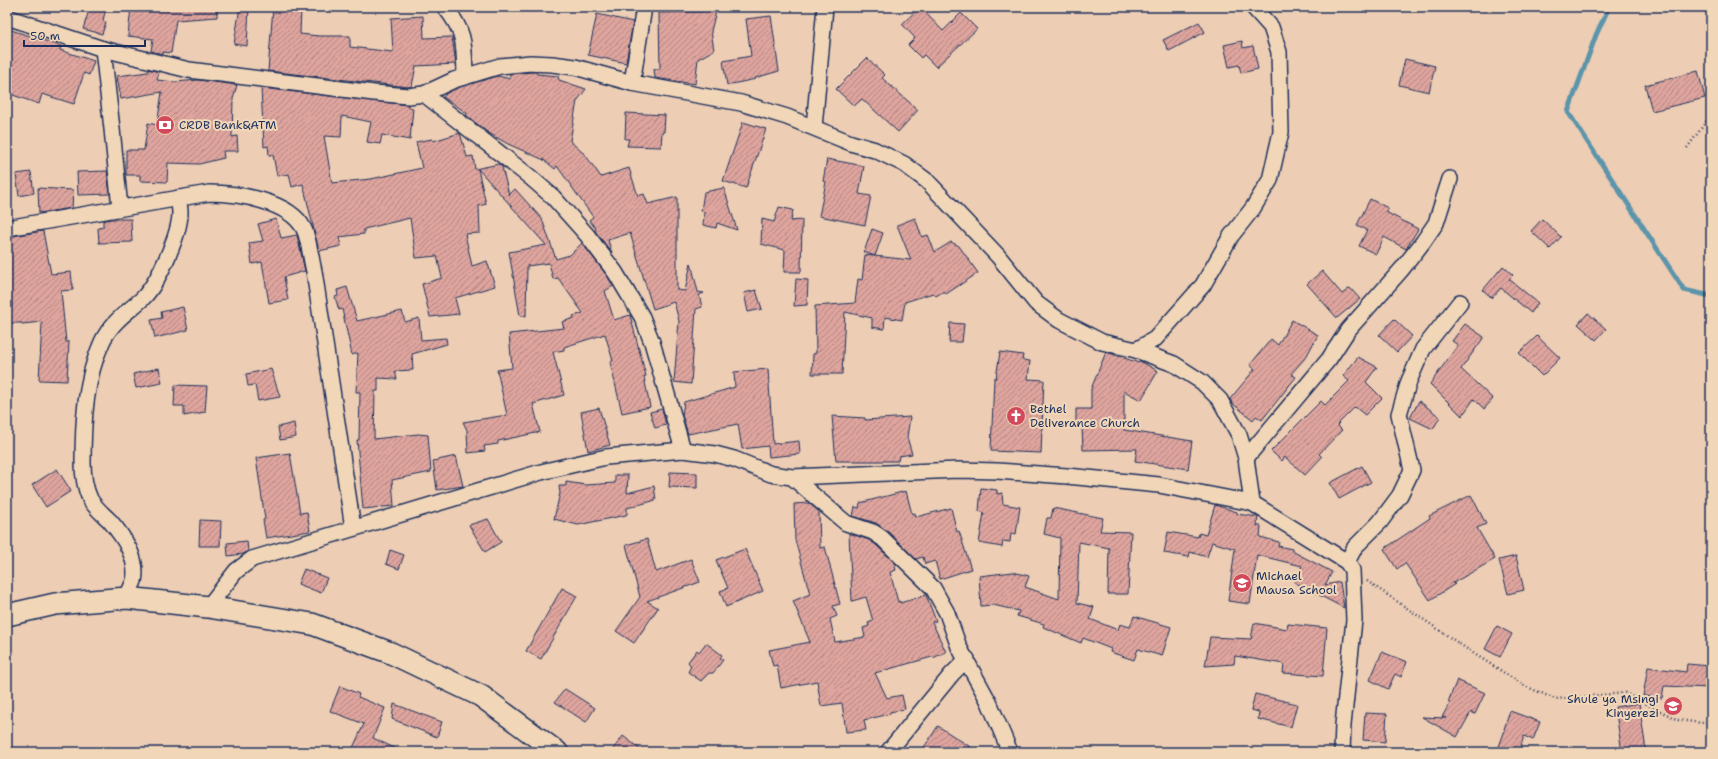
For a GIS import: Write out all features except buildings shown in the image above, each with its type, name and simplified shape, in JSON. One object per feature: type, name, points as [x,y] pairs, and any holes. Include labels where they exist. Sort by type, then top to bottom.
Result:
[{"type":"street","points":[[445,7],[456,20],[462,33],[464,44],[465,77]]},
{"type":"street","points":[[632,83],[644,7]]},
{"type":"street","points":[[814,127],[825,7]]},
{"type":"street","points":[[1136,350],[1155,339],[1203,285],[1231,236],[1253,208],[1270,180],[1281,132],[1279,52],[1271,27],[1253,7]]},
{"type":"street","points":[[7,17],[102,49],[189,70],[408,96],[424,94],[454,80],[500,66],[530,63],[552,64],[575,68],[632,83],[741,103],[814,127],[851,143],[875,150],[904,164],[927,181],[998,256],[1036,303],[1059,320],[1102,342],[1136,350],[1174,364],[1202,382],[1220,400],[1238,435],[1246,458],[1252,503]]},
{"type":"street","points":[[102,49],[112,122],[120,208]]},
{"type":"street","points":[[424,94],[536,182],[587,235],[615,272],[642,317],[652,342],[683,450]]},
{"type":"street","points":[[1246,458],[1329,359],[1348,330],[1402,269],[1423,242],[1436,223],[1450,179]]},
{"type":"street","points":[[7,228],[120,208],[155,204],[178,198],[209,193],[229,193],[250,197],[277,207],[294,217],[304,229],[314,271],[353,528]]},
{"type":"street","points":[[127,598],[134,580],[134,564],[128,544],[120,533],[96,508],[90,499],[85,486],[83,464],[89,386],[93,366],[103,341],[116,321],[144,297],[153,284],[169,254],[180,214],[178,198]]},
{"type":"street","points":[[1342,752],[1343,726],[1354,620],[1349,566],[1355,547],[1380,522],[1400,495],[1412,470],[1398,414],[1409,381],[1423,349],[1460,302]]},
{"type":"street","points":[[208,607],[236,571],[252,559],[541,472],[606,457],[683,450],[715,454],[771,474],[792,477],[958,470],[1067,476],[1159,485],[1252,503],[1349,566]]},
{"type":"street","points":[[792,477],[834,511],[846,523],[873,532],[882,538],[933,588],[947,613],[960,647],[989,702],[1010,752]]},
{"type":"street","points":[[7,615],[55,604],[127,598],[208,607],[312,624],[391,653],[482,696],[557,752]]},
{"type":"street","points":[[888,752],[952,674],[967,659]]},
{"type":"path","points":[[1687,148],[1711,115]]},
{"type":"path","points":[[1349,566],[1486,661],[1525,686],[1554,699],[1625,693],[1678,720],[1711,724]]},
{"type":"waterway","points":[[1609,7],[1596,35],[1568,112],[1684,290],[1711,296]]},
{"type":"place","name":"CRDB Bank&ATM","points":[[165,125]]},
{"type":"place","name":"Bethel Deliverance Church","points":[[1016,416]]},
{"type":"place","name":"Michael Mausa School","points":[[1242,583]]},
{"type":"place","name":"Shule ya Msingi Kinyerezi","points":[[1673,706]]}]
